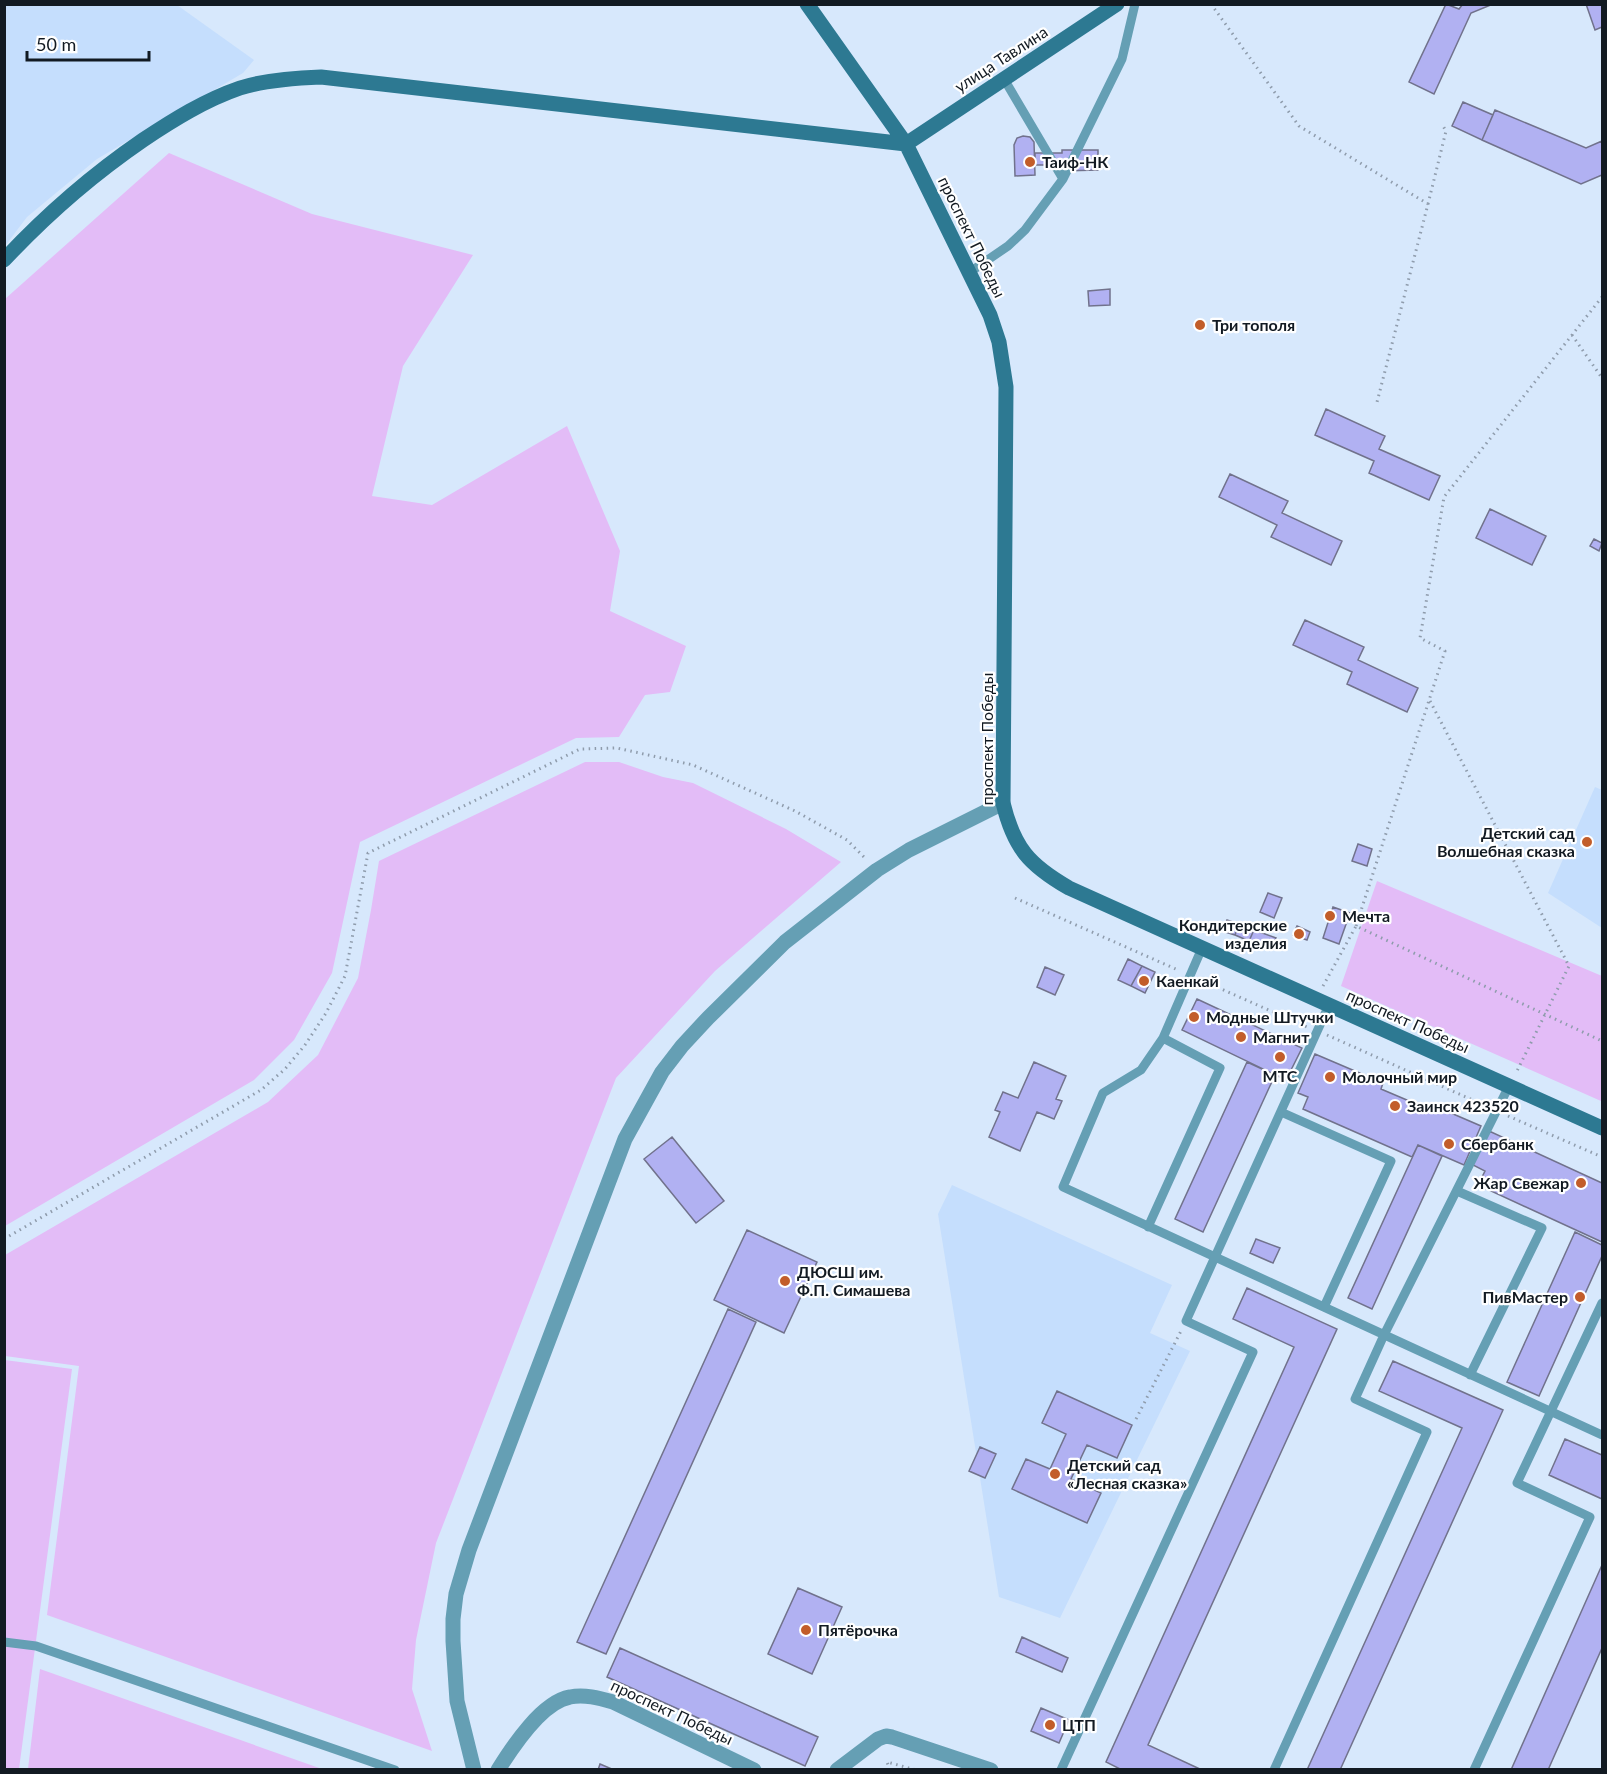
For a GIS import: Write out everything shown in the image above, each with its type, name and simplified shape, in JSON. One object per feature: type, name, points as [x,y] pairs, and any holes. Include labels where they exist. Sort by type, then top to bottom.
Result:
[{"type":"main road","name":"проспект Победы","points":[[807,4],[906,144],[970,272],[990,315],[999,342],[1006,387],[1003,803],[1008,824],[1019,846],[1048,876],[1069,888],[1602,1128]]},
{"type":"main road","name":"улица Тавлина","points":[[906,144],[1117,4]]},
{"type":"main road","points":[[4,260],[61,203],[108,164],[168,123],[216,97],[242,87],[295,78],[321,77],[906,144]]},
{"type":"street","points":[[474,1770],[457,1701],[453,1641],[456,1594],[469,1550],[625,1139],[662,1072],[708,1017],[784,942],[877,870],[909,850],[1003,803]]},
{"type":"street","name":"проспект Победы","points":[[498,1770],[543,1710],[561,1700],[577,1696],[595,1697],[613,1702],[754,1770]]},
{"type":"street","points":[[837,1770],[885,1736],[991,1770]]},
{"type":"lane","points":[[970,272],[1008,246],[1025,230],[1064,179],[1122,58],[1135,4]]},
{"type":"lane","points":[[1004,79],[1064,179]]},
{"type":"lane","points":[[1202,948],[1163,1038],[1141,1070],[1103,1093],[1063,1187],[1602,1435]]},
{"type":"lane","points":[[1061,1770],[1253,1352],[1186,1321],[1281,1112],[1323,1002]]},
{"type":"lane","points":[[1148,1227],[1220,1068],[1163,1038]]},
{"type":"lane","points":[[1274,1770],[1427,1432],[1355,1399],[1384,1335],[1509,1086]]},
{"type":"lane","points":[[1281,1112],[1391,1161],[1324,1307]]},
{"type":"lane","points":[[1457,1191],[1542,1228],[1470,1375]]},
{"type":"lane","points":[[1474,1770],[1590,1516],[1517,1483],[1602,1303]]},
{"type":"lane","points":[[4,1642],[36,1646],[395,1770]]},
{"type":"path","points":[[1211,4],[1299,126],[1428,204]]},
{"type":"path","points":[[1376,406],[1446,131],[1443,126]]},
{"type":"path","points":[[1305,1026],[1323,1002],[1356,926],[1445,651],[1420,638],[1444,497],[1602,297]]},
{"type":"path","points":[[1572,335],[1602,378]]},
{"type":"path","points":[[1430,701],[1569,966],[1509,1086]]},
{"type":"path","points":[[4,1239],[261,1090],[285,1069],[326,1013],[345,976],[368,853],[580,749],[617,748],[693,765],[795,811],[847,840],[877,870]]},
{"type":"path","points":[[1356,926],[1602,1041]]},
{"type":"path","points":[[1136,1419],[1186,1321]]},
{"type":"path","points":[[890,1770],[887,1762],[916,1770]]},
{"type":"shaded area","points":[[5,5],[177,5],[254,60],[243,73],[97,159],[27,217],[5,246]]},
{"type":"shaded area","points":[[169,153],[312,214],[473,255],[403,366],[372,496],[432,505],[567,426],[620,551],[610,611],[686,646],[670,692],[645,695],[619,737],[576,738],[360,842],[332,973],[294,1040],[254,1080],[5,1226],[5,299]]},
{"type":"shaded area","points":[[585,762],[619,762],[663,777],[693,783],[786,829],[841,862],[715,971],[616,1078],[436,1543],[416,1640],[412,1689],[432,1751],[47,1615],[79,1366],[5,1356],[5,1255],[268,1102],[318,1055],[358,978],[379,861]]},
{"type":"shaded area","name":"Детский сад Волшебная сказка","points":[[1595,787],[1602,790],[1602,928],[1548,893]]},
{"type":"shaded area","points":[[1377,881],[1602,976],[1602,1101],[1341,986]]},
{"type":"shaded area","name":"Детский сад «Лесная сказка»","points":[[952,1185],[1172,1285],[1150,1333],[1190,1351],[1060,1618],[999,1597],[938,1214]]},
{"type":"shaded area","points":[[5,1360],[72,1369],[19,1769],[5,1770]]},
{"type":"shaded area","points":[[40,1669],[322,1769],[28,1769]]},
{"type":"building","points":[[1446,4],[1459,9],[1463,4],[1493,4],[1471,13],[1434,94],[1409,82]]},
{"type":"building","points":[[1586,4],[1602,4],[1602,27],[1595,30]]},
{"type":"building","points":[[1463,102],[1493,115],[1482,140],[1452,126]]},
{"type":"building","points":[[1495,110],[1586,148],[1602,141],[1602,175],[1581,184],[1482,140]]},
{"type":"building","points":[[1030,137],[1034,142],[1035,175],[1015,176],[1014,145],[1017,138]]},
{"type":"building","points":[[1062,150],[1098,150],[1098,170],[1062,171],[1062,165],[1035,165],[1035,153],[1062,153]]},
{"type":"building","points":[[1110,289],[1110,305],[1089,306],[1088,291]]},
{"type":"building","points":[[1326,409],[1385,436],[1379,449],[1440,476],[1429,500],[1369,473],[1374,461],[1315,435]]},
{"type":"building","points":[[1230,474],[1288,501],[1282,513],[1342,541],[1331,565],[1271,537],[1277,525],[1219,497]]},
{"type":"building","points":[[1490,509],[1546,536],[1532,565],[1476,538]]},
{"type":"building","points":[[1594,539],[1602,543],[1599,551],[1590,546]]},
{"type":"building","points":[[1305,620],[1364,647],[1358,660],[1418,688],[1407,712],[1347,684],[1352,672],[1293,645]]},
{"type":"building","points":[[1358,844],[1372,849],[1367,866],[1352,861]]},
{"type":"building","points":[[1268,893],[1282,898],[1274,918],[1260,912]]},
{"type":"building","points":[[1333,907],[1350,913],[1339,944],[1323,938]]},
{"type":"building","points":[[1227,920],[1239,924],[1235,935],[1222,931]]},
{"type":"building","points":[[1239,924],[1254,930],[1249,941],[1235,935]]},
{"type":"building","points":[[1297,926],[1310,932],[1307,940],[1293,935]]},
{"type":"building","points":[[1254,930],[1276,938],[1271,949],[1249,941]]},
{"type":"building","points":[[1128,959],[1142,966],[1131,986],[1118,980]]},
{"type":"building","points":[[1142,966],[1155,972],[1145,993],[1131,986]]},
{"type":"building","points":[[1045,967],[1064,975],[1055,995],[1037,987]]},
{"type":"building","points":[[1197,999],[1302,1048],[1286,1080],[1182,1030]]},
{"type":"building","points":[[1315,1054],[1383,1083],[1381,1089],[1435,1112],[1437,1107],[1481,1126],[1464,1165],[1418,1145],[1412,1157],[1303,1109],[1308,1097],[1298,1093]]},
{"type":"building","points":[[1034,1062],[1066,1076],[1056,1099],[1062,1101],[1054,1119],[1037,1112],[1020,1151],[989,1137],[1000,1112],[995,1110],[1003,1092],[1018,1098]]},
{"type":"building","points":[[1247,1062],[1275,1075],[1203,1232],[1175,1219]]},
{"type":"building","points":[[1489,1131],[1602,1183],[1602,1242],[1478,1185],[1485,1171],[1473,1165]]},
{"type":"building","points":[[672,1137],[724,1201],[696,1223],[644,1159]]},
{"type":"building","points":[[1418,1145],[1442,1156],[1372,1309],[1348,1298]]},
{"type":"building","points":[[747,1230],[817,1262],[784,1333],[714,1300]]},
{"type":"building","points":[[1575,1232],[1602,1245],[1602,1256],[1539,1396],[1507,1382]]},
{"type":"building","points":[[1256,1239],[1280,1248],[1273,1263],[1250,1253]]},
{"type":"building","points":[[1247,1288],[1337,1329],[1148,1745],[1202,1770],[1122,1770],[1106,1762],[1294,1347],[1233,1319]]},
{"type":"building","points":[[728,1309],[756,1322],[606,1654],[577,1642]]},
{"type":"building","points":[[1393,1361],[1503,1410],[1340,1770],[1307,1770],[1462,1428],[1379,1391]]},
{"type":"building","points":[[1057,1391],[1132,1425],[1117,1458],[1087,1445],[1071,1479],[1101,1493],[1087,1523],[1012,1489],[1026,1459],[1050,1469],[1066,1434],[1042,1423]]},
{"type":"building","points":[[1565,1439],[1602,1455],[1602,1499],[1549,1475]]},
{"type":"building","points":[[980,1447],[996,1454],[985,1478],[969,1471]]},
{"type":"building","points":[[1602,1565],[1602,1648],[1548,1770],[1511,1770]]},
{"type":"building","points":[[798,1588],[842,1607],[812,1674],[768,1654]]},
{"type":"building","points":[[1022,1637],[1068,1658],[1062,1672],[1016,1652]]},
{"type":"building","points":[[620,1648],[818,1737],[805,1766],[607,1677]]},
{"type":"building","name":"ЦТП","points":[[1041,1708],[1069,1720],[1059,1743],[1031,1731]]},
{"type":"building","points":[[600,1764],[614,1770],[598,1770]]},
{"type":"place","name":"Таиф-НК","points":[[1030,162]]},
{"type":"place","name":"Три тополя","points":[[1200,325]]},
{"type":"place","name":"Детский сад Волшебная сказка","points":[[1587,842]]},
{"type":"place","name":"Мечта","points":[[1330,916]]},
{"type":"place","name":"Кондитерские изделия","points":[[1299,934]]},
{"type":"place","name":"Каенкай","points":[[1144,981]]},
{"type":"place","name":"Модные Штучки","points":[[1194,1017]]},
{"type":"place","name":"Магнит","points":[[1241,1037]]},
{"type":"place","name":"МТС","points":[[1280,1057]]},
{"type":"place","name":"Молочный мир","points":[[1330,1077]]},
{"type":"place","name":"Заинск 423520","points":[[1395,1106]]},
{"type":"place","name":"Сбербанк","points":[[1449,1144]]},
{"type":"place","name":"Жар Свежар","points":[[1581,1183]]},
{"type":"place","name":"ДЮСШ им. Ф.П. Симашева","points":[[785,1281]]},
{"type":"place","name":"ПивМастер","points":[[1580,1297]]},
{"type":"place","name":"Детский сад «Лесная сказка»","points":[[1055,1474]]},
{"type":"place","name":"Пятёрочка","points":[[806,1630]]},
{"type":"place","name":"ЦТП","points":[[1050,1725]]}]
